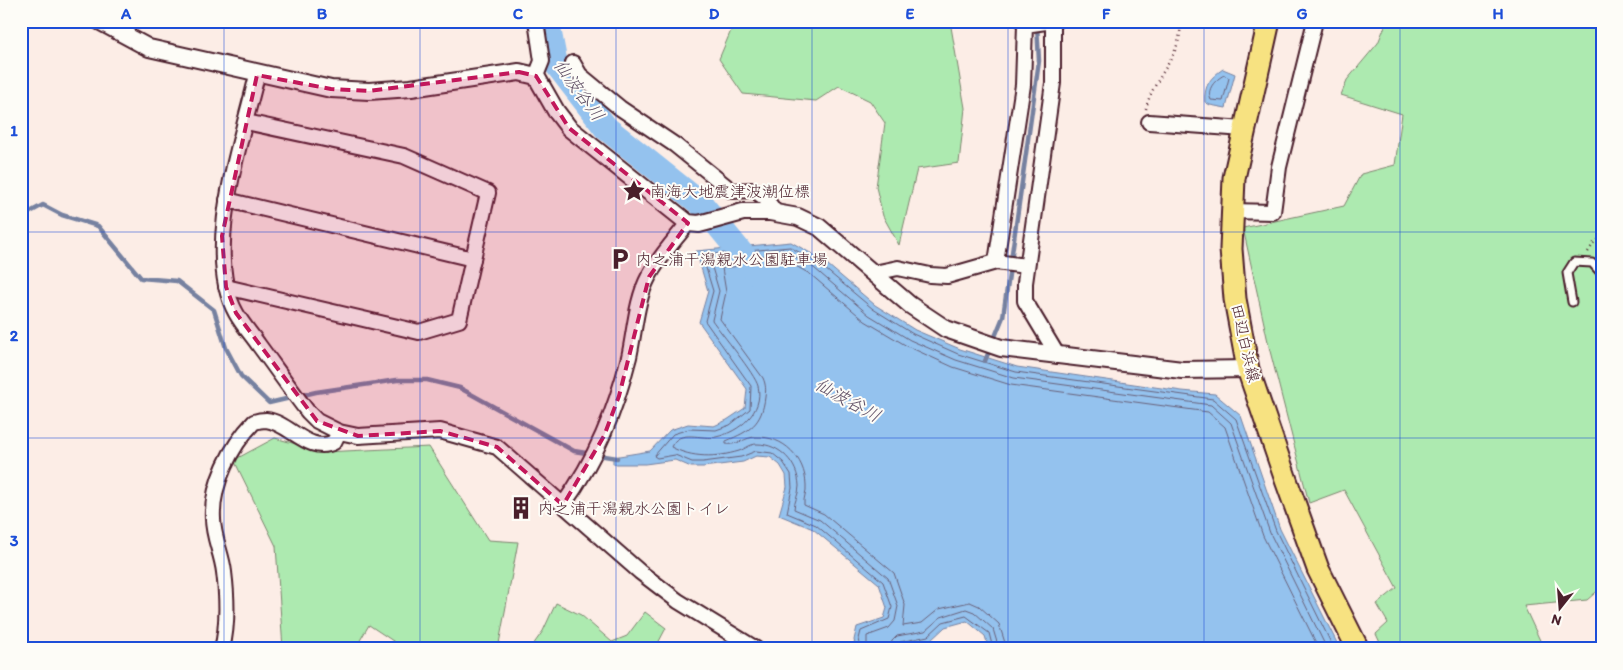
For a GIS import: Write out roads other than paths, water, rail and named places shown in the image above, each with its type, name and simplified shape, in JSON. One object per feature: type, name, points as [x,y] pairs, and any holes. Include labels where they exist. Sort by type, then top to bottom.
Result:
[{"type":"main road","name":"田辺白浜線","points":[[1269,21],[1234,178],[1231,248],[1235,291],[1248,369],[1318,569],[1358,649]]},
{"type":"street","points":[[99,21],[128,27],[148,48],[257,75],[331,90],[369,91],[412,88],[519,72],[536,76],[569,128],[693,224]]},
{"type":"street","points":[[536,21],[542,61],[536,76]]},
{"type":"street","points":[[1232,211],[1273,212],[1278,167],[1315,21]]},
{"type":"street","points":[[999,262],[1023,85],[1025,25],[1045,22],[1054,83],[1023,266],[1025,301],[1058,356]]},
{"type":"street","points":[[573,63],[580,75],[620,108],[675,144],[732,191],[754,190],[766,199],[773,212]]},
{"type":"street","points":[[257,75],[227,200],[222,236],[222,266],[226,286],[236,313],[308,412],[317,421],[339,432],[358,436],[380,436],[411,431],[440,431],[466,437],[497,448],[604,542],[678,601],[756,649]]},
{"type":"street","points":[[226,286],[419,332],[459,320],[488,193],[404,156],[246,122]]},
{"type":"street","points":[[1149,122],[1244,130]]},
{"type":"street","points":[[227,200],[473,259]]},
{"type":"street","points":[[563,506],[592,461],[619,396],[638,308],[649,276],[693,224],[743,212],[773,212],[798,216],[819,227],[910,305],[946,329],[974,340],[1017,351],[1182,370],[1248,369]]},
{"type":"street","points":[[874,273],[898,268],[930,276],[947,276],[999,262],[1023,266]]},
{"type":"street","points":[[222,649],[226,634],[224,572],[212,520],[215,492],[241,436],[254,422],[267,420],[304,440],[319,445],[334,442],[339,432]]},
{"type":"lane","points":[[1572,302],[1568,274],[1574,262],[1592,263],[1602,274]]},
{"type":"water","points":[[1223,69],[1235,74],[1226,108],[1210,105],[1205,102],[1209,82]]},
{"type":"water","points":[[791,242],[821,259],[875,305],[915,330],[960,349],[1017,367],[1215,394],[1241,416],[1280,529],[1340,649],[989,649],[985,636],[967,621],[945,627],[930,641],[889,649],[856,649],[854,640],[857,627],[884,618],[887,608],[879,584],[813,529],[779,515],[787,487],[786,475],[780,465],[770,457],[756,456],[743,462],[703,467],[691,467],[675,460],[645,464],[613,464],[613,457],[650,451],[670,430],[688,424],[714,426],[745,408],[747,389],[699,322],[708,291],[696,251]]},
{"type":"waterway","name":"仙波谷川","points":[[547,21],[555,62],[606,128],[701,204],[758,274]]},
{"type":"waterway","points":[[985,361],[1003,317],[1039,61],[1037,25]]},
{"type":"waterway","points":[[21,217],[43,205],[62,215],[98,226],[141,278],[177,281],[214,310],[226,348],[241,376],[269,403],[316,392],[397,380],[427,380],[460,388],[574,451],[617,458]]},
{"type":"place","name":"南海大地震津波潮位標","points":[[634,191]]},
{"type":"place","name":"内之浦干潟親水公園駐車場","points":[[620,259]]},
{"type":"place","name":"内之浦干潟親水公園トイレ","points":[[521,508]]}]
